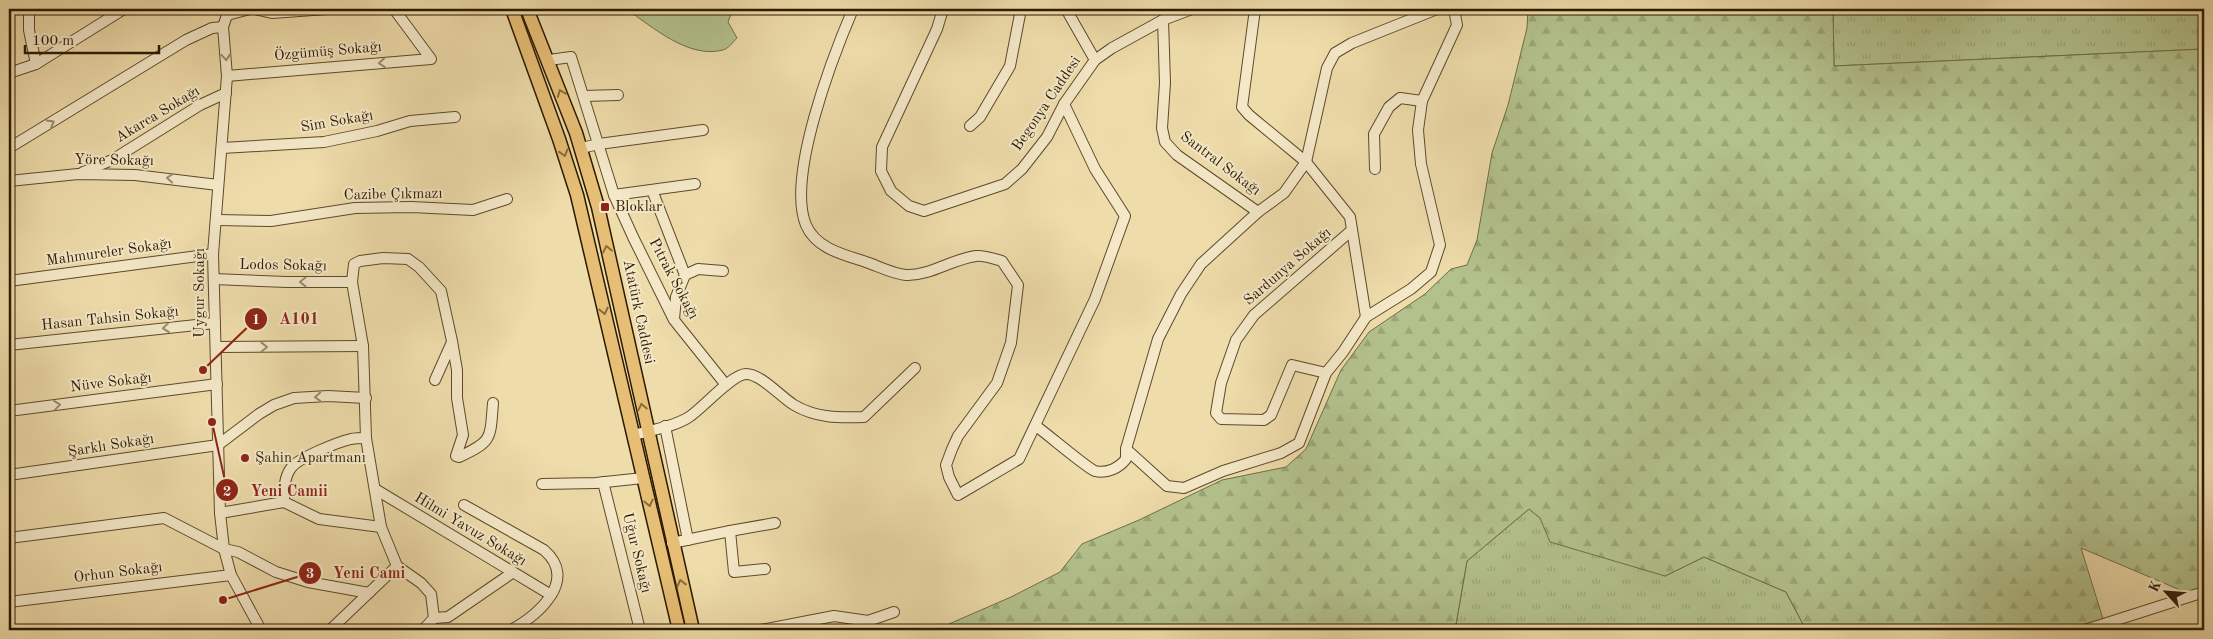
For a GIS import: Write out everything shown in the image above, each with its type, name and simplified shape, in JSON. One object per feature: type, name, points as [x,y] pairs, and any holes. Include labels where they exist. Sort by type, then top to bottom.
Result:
[{"type":"main road","name":"Atatürk Caddesi","points":[[512,9],[562,147],[576,195],[679,630]]},
{"type":"main road","name":"Atatürk Caddesi","points":[[527,9],[549,60],[581,148],[598,208],[693,630]]},
{"type":"street","points":[[29,9],[28,30],[36,64]]},
{"type":"street","points":[[9,73],[36,64],[124,9]]},
{"type":"street","points":[[226,12],[250,9]]},
{"type":"street","points":[[255,9],[272,13],[327,9]]},
{"type":"street","name":"Özgümüş Sokağı","points":[[227,76],[431,59],[394,9]]},
{"type":"street","points":[[840,9],[851,13],[831,60],[814,118],[802,182],[806,226],[814,237],[831,250],[906,275],[928,271],[976,256],[1002,260],[1018,285],[1011,343],[997,383],[958,436],[946,465],[949,477],[958,495],[1019,459],[1095,299],[1125,216],[1095,169],[1064,104]]},
{"type":"street","name":"Begonya Caddesi","points":[[943,9],[938,30],[882,147],[881,171],[891,191],[909,206],[924,211],[1005,184],[1022,169],[1046,137],[1064,104],[1095,60],[1112,48],[1163,20],[1192,9]]},
{"type":"street","points":[[970,126],[980,117],[1010,66],[1022,9]]},
{"type":"street","points":[[1066,9],[1095,60]]},
{"type":"street","points":[[1255,9],[1242,107],[1249,115],[1306,162],[1350,217],[1366,317]]},
{"type":"street","points":[[1036,426],[1094,471],[1110,471],[1120,466],[1126,459],[1126,449],[1158,339],[1181,294],[1201,264],[1258,212],[1284,193],[1306,162],[1327,68],[1335,53],[1352,43],[1437,9]]},
{"type":"street","points":[[1126,449],[1168,486],[1184,488],[1223,471],[1281,453],[1299,443],[1326,374],[1366,317],[1411,289],[1431,272],[1440,245],[1421,164],[1418,130],[1422,101],[1457,25],[1454,9]]},
{"type":"street","name":"Uygur Sokağı","points":[[226,12],[223,27],[227,76],[213,254],[220,513],[224,549],[231,575],[261,630]]},
{"type":"street","name":"Santral Sokağı","points":[[1163,20],[1165,82],[1162,128],[1165,142],[1177,155],[1258,212]]},
{"type":"street","points":[[9,148],[186,40],[212,28],[223,27]]},
{"type":"street","name":"Pıtrak Sokağı","points":[[549,60],[571,57],[614,195],[674,320],[726,385]]},
{"type":"street","name":"Akarca Sokağı","points":[[78,174],[112,160],[200,105],[226,93]]},
{"type":"street","points":[[584,96],[618,95]]},
{"type":"street","points":[[1375,169],[1374,134],[1389,107],[1400,98],[1422,101]]},
{"type":"street","name":"Sim Sokağı","points":[[222,148],[324,142],[377,131],[410,121],[455,117]]},
{"type":"street","points":[[581,148],[703,130]]},
{"type":"street","name":"Yöre Sokağı","points":[[9,181],[78,174],[135,174],[218,185]]},
{"type":"street","points":[[614,195],[695,184]]},
{"type":"street","name":"Pıtrak Sokağı","points":[[652,190],[685,275]]},
{"type":"street","name":"Cazibe Çıkmazı","points":[[217,220],[271,221],[355,208],[411,207],[473,210],[507,199]]},
{"type":"street","name":"Sardunya Sokağı","points":[[1326,374],[1292,365],[1271,415],[1264,420],[1221,419],[1216,413],[1221,383],[1236,340],[1254,315],[1352,230]]},
{"type":"street","name":"Mahmureler Sokağı","points":[[9,281],[213,254]]},
{"type":"street","points":[[434,618],[432,594],[421,583],[397,566],[381,527],[366,438],[363,346],[352,282],[354,264],[360,261],[382,258],[408,260],[419,267],[441,291],[457,370],[457,398],[463,435],[456,456],[459,457],[479,448],[488,440],[493,403]]},
{"type":"street","points":[[674,320],[676,297],[685,275],[698,269],[723,271]]},
{"type":"street","name":"Lodos Sokağı","points":[[214,278],[287,282],[352,282]]},
{"type":"street","name":"Hasan Tahsin Sokağı","points":[[9,345],[215,323]]},
{"type":"street","points":[[435,380],[452,341]]},
{"type":"street","points":[[216,347],[363,346]]},
{"type":"street","points":[[634,435],[688,418],[726,385],[744,374],[755,375],[794,405],[815,414],[835,418],[864,417],[915,368]]},
{"type":"street","name":"Nüve Sokağı","points":[[9,411],[217,384]]},
{"type":"street","points":[[218,445],[259,414],[274,405],[294,398],[328,396],[366,398]]},
{"type":"street","points":[[665,426],[688,540]]},
{"type":"street","points":[[284,502],[285,483],[291,468],[298,462],[353,438],[366,438]]},
{"type":"street","name":"Şarklı Sokağı","points":[[9,475],[218,445]]},
{"type":"street","points":[[542,484],[603,482],[643,478]]},
{"type":"street","name":"Uğur Sokağı","points":[[603,482],[640,630]]},
{"type":"street","name":"Hilmi Yavuz Sokağı","points":[[374,489],[551,595]]},
{"type":"street","points":[[220,513],[284,502],[319,519],[381,527]]},
{"type":"street","name":"Hilmi Yavuz Sokağı","points":[[464,505],[544,550],[553,557],[559,572],[551,595],[542,609],[530,619],[511,630]]},
{"type":"street","points":[[9,538],[164,518],[224,549],[238,552],[276,572],[308,582],[369,593]]},
{"type":"street","points":[[672,543],[775,523]]},
{"type":"street","points":[[730,531],[734,572],[765,569]]},
{"type":"street","points":[[330,630],[397,566]]},
{"type":"street","points":[[423,630],[434,618],[448,617],[512,573]]},
{"type":"street","name":"Orhun Sokağı","points":[[9,602],[231,575]]},
{"type":"street","points":[[2085,630],[2204,592]]},
{"type":"street","points":[[761,630],[834,616],[868,621],[894,612]]},
{"type":"green space","points":[[626,9],[733,9],[728,22],[737,38],[729,47],[723,50],[710,52],[697,50],[671,40]]},
{"type":"green space","points":[[1528,9],[1833,9],[1834,66],[2204,49],[2204,587],[2185,592],[2081,548],[2103,619],[2063,630],[1806,630],[1786,592],[1704,557],[1665,576],[1550,542],[1540,518],[1529,509],[1467,561],[1455,630],[935,630],[1011,597],[1060,572],[1082,544],[1139,520],[1222,480],[1286,467],[1306,449],[1341,370],[1369,332],[1425,294],[1451,269],[1467,265],[1477,240],[1492,153],[1508,105],[1527,28]]},
{"type":"green space","points":[[1833,9],[2204,9],[2204,49],[1834,66]]},
{"type":"green space","points":[[1529,509],[1540,518],[1665,576],[1704,557],[1786,592],[1806,630],[1455,630],[1467,561]]},
{"type":"place","name":"Bloklar","points":[[605,207]]},
{"type":"place","name":"A101","points":[[203,370]]},
{"type":"place","name":"Yeni Camii","points":[[212,422]]},
{"type":"place","name":"Şahin Apartmanı","points":[[245,458]]},
{"type":"place","name":"Yeni Cami","points":[[223,600]]}]
